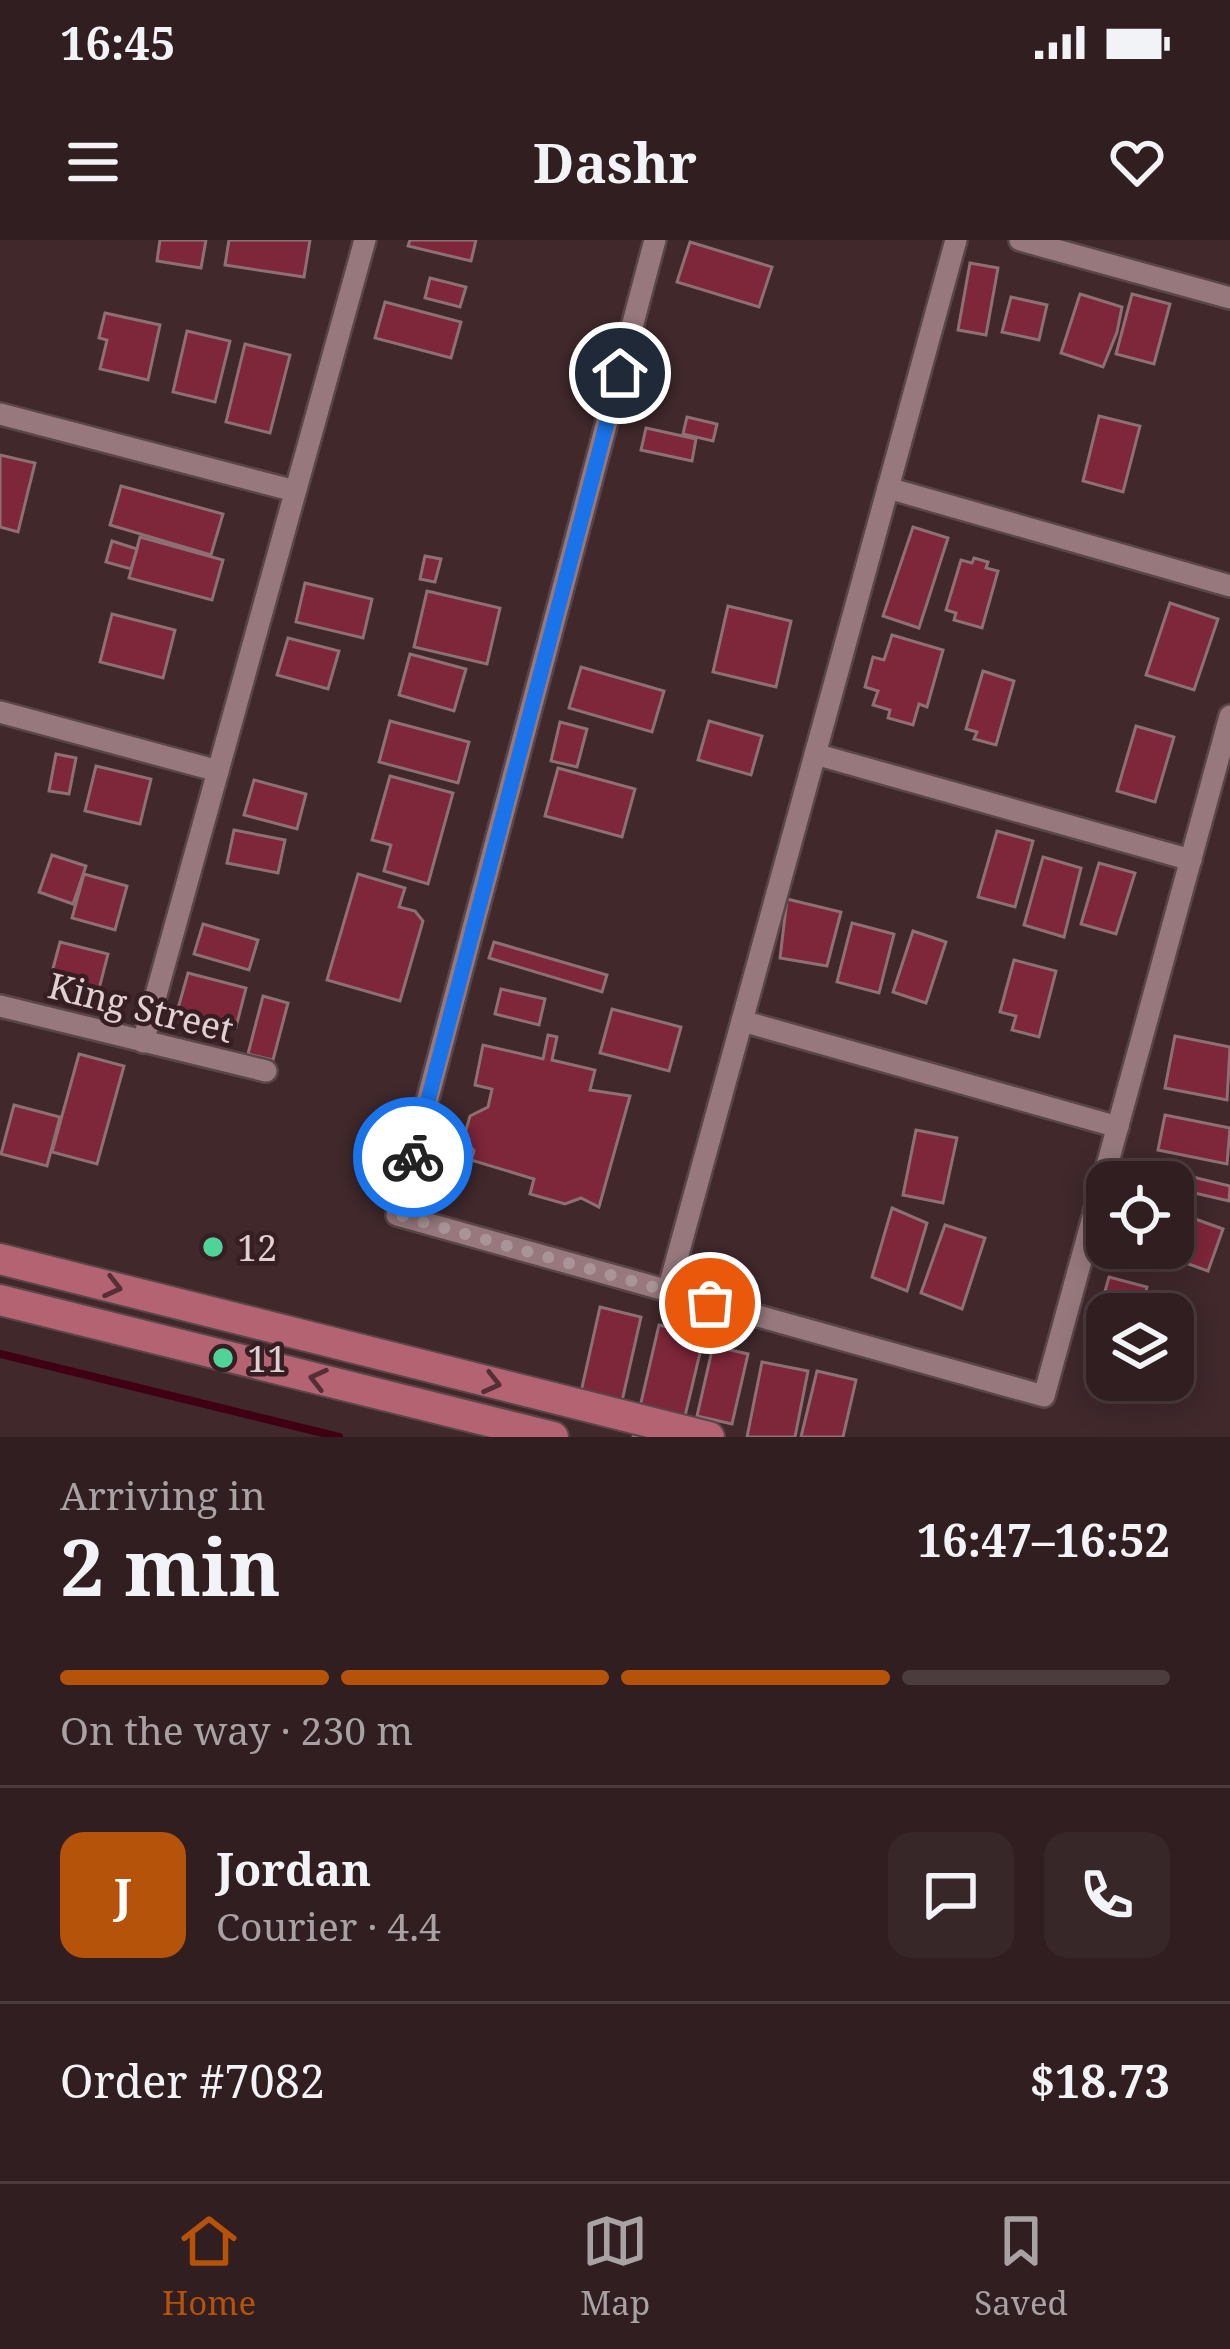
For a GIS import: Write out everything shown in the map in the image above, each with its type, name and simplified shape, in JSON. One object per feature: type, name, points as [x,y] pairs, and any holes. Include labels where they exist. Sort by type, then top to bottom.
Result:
[{"type":"main road","points":[[0,1259],[709,1437]]},
{"type":"main road","points":[[0,1300],[554,1437]]},
{"type":"street","points":[[143,1042],[365,240]]},
{"type":"street","points":[[655,240],[398,1215],[1044,1396],[1230,716]]},
{"type":"street","points":[[668,1291],[956,240]]},
{"type":"street","points":[[1020,240],[1230,298]]},
{"type":"street","points":[[0,414],[296,491]]},
{"type":"street","points":[[888,488],[1230,586]]},
{"type":"street","points":[[0,712],[218,771]]},
{"type":"street","points":[[815,754],[1191,860]]},
{"type":"street","name":"King Street","points":[[0,1006],[266,1072]]},
{"type":"street","points":[[742,1021],[1118,1127]]},
{"type":"building","points":[[160,240],[206,240],[201,268],[157,261]]},
{"type":"building","points":[[229,240],[310,240],[304,277],[225,265]]},
{"type":"building","points":[[410,240],[476,240],[471,261],[408,246]]},
{"type":"building","points":[[690,242],[772,267],[759,307],[677,282]]},
{"type":"building","points":[[970,263],[998,268],[986,335],[958,330]]},
{"type":"building","points":[[430,278],[466,287],[460,307],[425,298]]},
{"type":"building","points":[[1080,294],[1122,307],[1103,367],[1061,353]]},
{"type":"building","points":[[1132,294],[1170,304],[1154,364],[1116,354]]},
{"type":"building","points":[[1011,297],[1047,305],[1039,340],[1002,332]]},
{"type":"building","points":[[385,302],[461,322],[451,358],[375,338]]},
{"type":"building","points":[[105,313],[160,325],[148,380],[100,369],[107,340],[99,338]]},
{"type":"building","points":[[187,331],[230,341],[215,402],[173,392]]},
{"type":"building","points":[[245,344],[290,355],[270,433],[226,422]]},
{"type":"building","points":[[1099,416],[1140,426],[1123,492],[1083,481]]},
{"type":"building","points":[[687,417],[717,424],[713,441],[683,434]]},
{"type":"building","points":[[646,428],[696,439],[692,461],[641,450]]},
{"type":"building","points":[[0,455],[35,463],[18,532],[0,527]]},
{"type":"building","points":[[121,486],[223,514],[211,555],[110,525]]},
{"type":"building","points":[[913,527],[948,538],[919,628],[883,616]]},
{"type":"building","points":[[140,537],[223,560],[212,600],[129,578]]},
{"type":"building","points":[[112,541],[137,549],[131,569],[106,562]]},
{"type":"building","points":[[425,556],[441,559],[435,582],[420,579]]},
{"type":"building","points":[[974,558],[998,571],[982,628],[954,620],[956,613],[946,610],[961,560],[972,563]]},
{"type":"building","points":[[305,583],[372,599],[363,638],[296,622]]},
{"type":"building","points":[[427,591],[500,608],[487,664],[414,647]]},
{"type":"building","points":[[1170,603],[1218,619],[1194,690],[1146,675]]},
{"type":"building","points":[[728,606],[791,621],[776,687],[713,672]]},
{"type":"building","points":[[112,614],[175,630],[163,678],[100,662]]},
{"type":"building","points":[[892,635],[943,650],[927,707],[919,704],[913,725],[888,718],[890,710],[873,705],[878,691],[865,687],[873,657],[884,660]]},
{"type":"building","points":[[288,638],[339,651],[328,689],[277,675]]},
{"type":"building","points":[[410,654],[466,669],[454,711],[399,695]]},
{"type":"building","points":[[581,667],[664,691],[652,732],[569,708]]},
{"type":"building","points":[[983,671],[1014,681],[996,745],[974,739],[977,732],[966,729]]},
{"type":"building","points":[[390,721],[469,742],[458,783],[379,762]]},
{"type":"building","points":[[709,721],[762,736],[751,775],[698,760]]},
{"type":"building","points":[[560,722],[587,729],[577,767],[551,761]]},
{"type":"building","points":[[1136,726],[1174,737],[1155,802],[1117,791]]},
{"type":"building","points":[[56,754],[76,758],[69,794],[49,791]]},
{"type":"building","points":[[96,766],[151,779],[140,824],[85,811]]},
{"type":"building","points":[[558,768],[635,789],[622,837],[545,816]]},
{"type":"building","points":[[390,776],[453,793],[428,884],[384,871],[391,845],[372,840]]},
{"type":"building","points":[[254,780],[306,794],[297,829],[244,815]]},
{"type":"building","points":[[234,830],[285,840],[278,873],[227,863]]},
{"type":"building","points":[[997,831],[1033,841],[1015,907],[978,897]]},
{"type":"building","points":[[52,855],[86,866],[73,904],[39,892]]},
{"type":"building","points":[[1043,857],[1081,868],[1064,937],[1024,925]]},
{"type":"building","points":[[1099,863],[1135,873],[1116,934],[1081,924]]},
{"type":"building","points":[[84,874],[127,886],[115,930],[72,918]]},
{"type":"building","points":[[358,874],[405,888],[399,907],[415,911],[423,921],[400,1001],[327,980]]},
{"type":"building","points":[[787,899],[841,912],[827,966],[780,958]]},
{"type":"building","points":[[852,923],[894,934],[879,993],[837,982]]},
{"type":"building","points":[[203,924],[258,940],[249,970],[194,954]]},
{"type":"building","points":[[913,931],[946,942],[926,1003],[893,992]]},
{"type":"building","points":[[60,942],[108,954],[99,989],[51,976]]},
{"type":"building","points":[[494,942],[607,975],[602,992],[489,958]]},
{"type":"building","points":[[1014,960],[1056,971],[1039,1037],[1012,1030],[1016,1016],[1000,1012]]},
{"type":"building","points":[[188,973],[246,988],[236,1027],[177,1012]]},
{"type":"building","points":[[501,989],[545,999],[539,1025],[495,1014]]},
{"type":"building","points":[[263,996],[288,1003],[273,1060],[248,1054]]},
{"type":"building","points":[[612,1009],[681,1027],[669,1071],[600,1053]]},
{"type":"building","points":[[548,1035],[557,1037],[552,1060],[595,1070],[590,1090],[630,1096],[599,1207],[581,1198],[565,1204],[530,1194],[534,1179],[471,1160],[474,1151],[464,1137],[470,1116],[488,1107],[492,1089],[475,1085],[483,1045],[543,1059]]},
{"type":"building","points":[[1175,1036],[1230,1047],[1227,1100],[1165,1088]]},
{"type":"building","points":[[79,1054],[124,1066],[97,1164],[52,1152]]},
{"type":"building","points":[[14,1105],[60,1117],[47,1166],[1,1154]]},
{"type":"building","points":[[1165,1115],[1230,1128],[1227,1164],[1158,1150]]},
{"type":"building","points":[[916,1130],[957,1138],[943,1203],[903,1195]]},
{"type":"building","points":[[1194,1177],[1230,1186],[1229,1201],[1194,1193]]},
{"type":"building","points":[[892,1208],[927,1223],[907,1291],[872,1277]]},
{"type":"building","points":[[1194,1219],[1223,1229],[1208,1271],[1194,1266]]},
{"type":"building","points":[[945,1225],[985,1238],[962,1309],[921,1293]]},
{"type":"building","points":[[1109,1277],[1147,1287],[1145,1293],[1105,1293]]},
{"type":"building","points":[[600,1307],[641,1317],[622,1401],[581,1392]]},
{"type":"building","points":[[659,1325],[704,1336],[680,1437],[633,1437]]},
{"type":"building","points":[[713,1346],[748,1354],[732,1424],[697,1416]]},
{"type":"building","points":[[762,1362],[808,1371],[795,1437],[747,1437]]},
{"type":"building","points":[[817,1371],[856,1380],[843,1437],[801,1437]]},
{"type":"waterway","points":[[0,1354],[339,1437]]},
{"type":"way so far","points":[[413,1157],[398,1215],[710,1303]]},
{"type":"place","name":"12","points":[[213,1247]]},
{"type":"place","name":"11","points":[[223,1358]]},
{"type":"route","points":[[413,1157],[620,373]]}]
